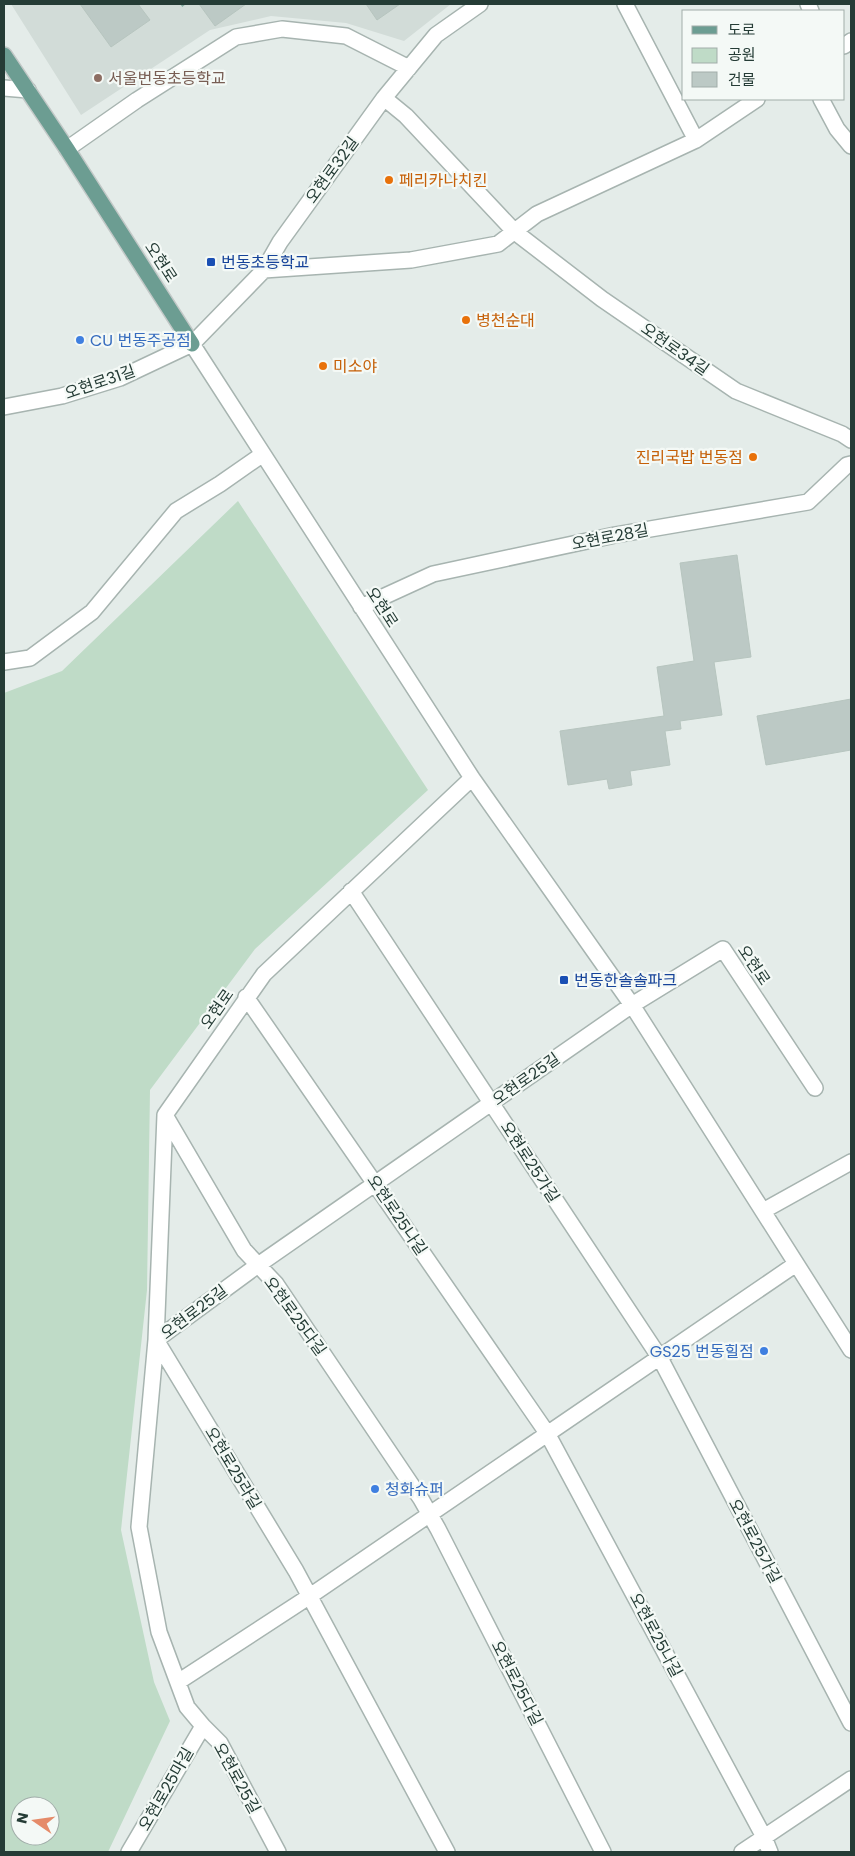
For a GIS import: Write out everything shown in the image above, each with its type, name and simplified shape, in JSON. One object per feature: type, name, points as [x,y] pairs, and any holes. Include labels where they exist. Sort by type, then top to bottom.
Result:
[{"type":"main road","name":"오현로","points":[[4,55],[67,149],[192,344]]},
{"type":"street","name":"오현로32길","points":[[192,344],[264,270],[280,242],[384,98],[436,35],[480,4]]},
{"type":"street","points":[[625,4],[696,140]]},
{"type":"street","points":[[67,149],[138,100],[236,37],[282,29],[346,36],[409,68]]},
{"type":"street","points":[[4,88],[28,90]]},
{"type":"street","name":"오현로34길","points":[[384,98],[406,116],[514,232],[602,299],[736,392],[842,434],[851,440]]},
{"type":"street","points":[[264,270],[411,260],[498,244],[537,214],[696,140],[756,100]]},
{"type":"street","points":[[822,100],[837,128],[851,146]]},
{"type":"street","name":"오현로31길","points":[[4,407],[62,396],[120,378],[192,344]]},
{"type":"street","name":"오현로","points":[[192,344],[472,778],[632,1005],[851,1350]]},
{"type":"street","points":[[4,662],[30,658],[92,612],[176,512],[263,454]]},
{"type":"street","name":"오현로28길","points":[[361,607],[433,574],[616,535],[808,502],[847,465],[851,464]]},
{"type":"street","name":"오현로","points":[[165,1115],[246,997],[264,974],[472,778]]},
{"type":"street","name":"오현로25가길","points":[[352,891],[660,1358],[851,1723]]},
{"type":"street","name":"오현로","points":[[632,1005],[723,949],[815,1088]]},
{"type":"street","name":"오현로25나길","points":[[246,997],[547,1433],[770,1852]]},
{"type":"street","name":"오현로25길","points":[[278,1852],[220,1743],[187,1706],[159,1632],[140,1527],[156,1340],[258,1265],[632,1005]]},
{"type":"street","points":[[156,1340],[165,1115]]},
{"type":"street","name":"오현로25다길","points":[[165,1115],[244,1250],[276,1284],[430,1514],[603,1852]]},
{"type":"street","points":[[763,1211],[851,1162]]},
{"type":"street","points":[[178,1682],[310,1596],[796,1264]]},
{"type":"street","name":"오현로25라길","points":[[156,1340],[291,1562],[447,1852]]},
{"type":"street","name":"오현로25마길","points":[[129,1852],[203,1726]]},
{"type":"street","points":[[742,1852],[851,1779]]},
{"type":"path","points":[[182,4],[185,8]]},
{"type":"shaded area","name":"서울번동초등학교","points":[[11,4],[451,4],[404,41],[346,23],[271,16],[210,30],[81,115]]},
{"type":"green space","points":[[238,501],[428,790],[255,949],[150,1090],[147,1290],[121,1530],[154,1682],[170,1721],[108,1852],[4,1852],[4,693],[62,671]]},
{"type":"building","points":[[80,4],[138,4],[150,20],[111,47]]},
{"type":"building","points":[[199,4],[246,4],[215,26]]},
{"type":"building","points":[[366,4],[400,4],[377,20]]},
{"type":"building","points":[[737,555],[751,657],[714,662],[722,715],[680,721],[681,729],[665,731],[670,765],[630,771],[632,785],[609,789],[607,779],[568,785],[560,731],[664,716],[657,667],[694,661],[680,563]]},
{"type":"building","points":[[851,699],[851,750],[766,765],[757,716]]},
{"type":"place","name":"서울번동초등학교","points":[[98,78]]},
{"type":"place","name":"페리카나치킨","points":[[389,180]]},
{"type":"place","name":"번동초등학교","points":[[211,262]]},
{"type":"place","name":"병천순대","points":[[466,320]]},
{"type":"place","name":"CU 번동주공점","points":[[80,340]]},
{"type":"place","name":"미소야","points":[[323,366]]},
{"type":"place","name":"진리국밥 번동점","points":[[753,457]]},
{"type":"place","name":"번동한솔솔파크","points":[[564,980]]},
{"type":"place","name":"GS25 번동힐점","points":[[764,1351]]},
{"type":"place","name":"청화슈퍼","points":[[375,1489]]}]
